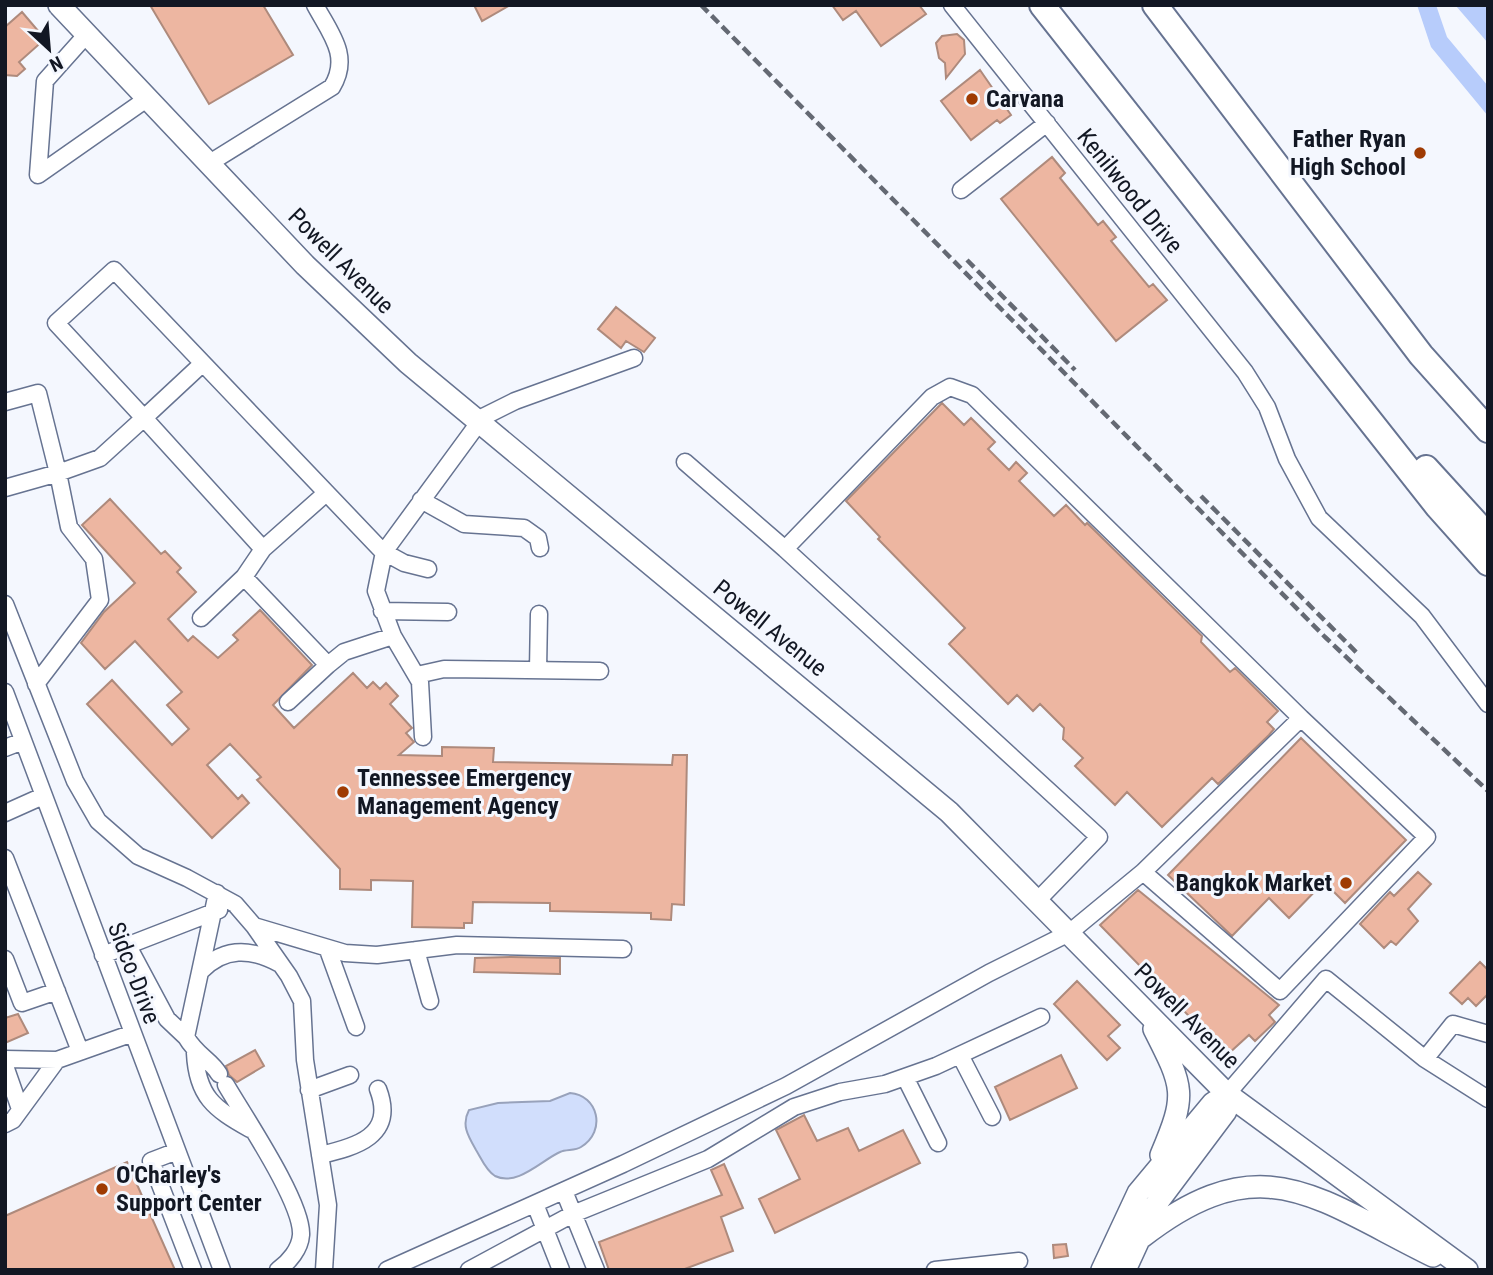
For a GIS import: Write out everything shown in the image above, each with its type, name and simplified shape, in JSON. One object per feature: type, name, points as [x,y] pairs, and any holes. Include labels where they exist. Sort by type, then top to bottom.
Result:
[{"type":"highway","points":[[1042,5],[1438,507],[1488,562]]},
{"type":"highway","points":[[1155,5],[1421,355],[1488,430]]},
{"type":"highway","points":[[1254,273],[1488,536]]},
{"type":"main road","name":"Powell Avenue","points":[[59,5],[305,265],[477,423],[949,813],[1227,1094],[1467,1270]]},
{"type":"main road","points":[[1145,1012],[1177,1074],[1180,1112],[1153,1172]]},
{"type":"main road","points":[[1102,1270],[1127,1212],[1153,1172],[1213,1102],[1227,1094]]},
{"type":"main road","points":[[1125,1270],[1154,1207],[1226,1111],[1227,1094]]},
{"type":"main road","points":[[1142,1237],[1210,1195],[1235,1188],[1274,1186],[1312,1197],[1461,1270]]},
{"type":"street","points":[[208,164],[332,87],[341,70],[341,55],[315,5]]},
{"type":"street","name":"Kenilwood Drive","points":[[952,5],[1245,372],[1267,407],[1287,458],[1319,518],[1422,616],[1449,648],[1488,704]]},
{"type":"street","points":[[87,34],[45,81],[38,175],[148,98]]},
{"type":"street","points":[[961,190],[1047,123]]},
{"type":"street","points":[[263,549],[56,323],[114,270],[384,553],[404,563],[428,569]]},
{"type":"street","points":[[423,737],[422,688],[393,636],[376,591],[384,553],[477,423],[515,401],[634,358]]},
{"type":"street","points":[[5,488],[100,458],[202,363]]},
{"type":"street","points":[[785,549],[932,397],[946,388],[963,389],[1009,428],[1301,718],[1427,837],[1280,991],[1143,872]]},
{"type":"street","points":[[5,402],[38,393],[69,527],[94,559],[100,600],[36,684]]},
{"type":"street","points":[[685,462],[785,549],[1100,837],[1037,901]]},
{"type":"street","points":[[201,618],[244,576],[263,549],[325,494]]},
{"type":"street","points":[[421,500],[464,524],[524,528],[538,538],[540,548]]},
{"type":"street","points":[[244,576],[328,665]]},
{"type":"street","points":[[5,604],[75,781],[98,821],[138,856],[235,904],[281,964],[302,1001],[309,1090],[328,1205],[324,1270]]},
{"type":"street","points":[[382,611],[448,612]]},
{"type":"street","points":[[538,670],[539,614]]},
{"type":"street","points":[[288,702],[344,652],[393,636]]},
{"type":"street","points":[[417,675],[444,669],[600,671]]},
{"type":"street","name":"Sidco Drive","points":[[5,692],[222,1270]]},
{"type":"street","points":[[387,1270],[564,1191],[786,1086],[989,973],[1069,933],[1143,872],[1301,718]]},
{"type":"street","points":[[5,748],[23,741]]},
{"type":"street","points":[[5,813],[44,796]]},
{"type":"street","points":[[5,858],[80,1051]]},
{"type":"street","points":[[186,1037],[217,893]]},
{"type":"street","points":[[103,955],[235,904]]},
{"type":"street","points":[[254,926],[328,950],[377,955],[457,945],[623,949]]},
{"type":"street","points":[[128,946],[167,1019],[186,1037],[195,1053],[215,1067],[291,1198],[300,1224],[297,1249],[278,1270]]},
{"type":"street","points":[[328,950],[356,1027]]},
{"type":"street","points":[[416,950],[430,1001]]},
{"type":"street","points":[[201,971],[215,958],[246,951],[281,964]]},
{"type":"street","points":[[5,958],[22,1003],[57,991]]},
{"type":"street","points":[[1307,963],[1425,1059],[1488,1099]]},
{"type":"street","points":[[1227,1094],[1326,979]]},
{"type":"street","points":[[469,1270],[573,1214],[708,1159],[794,1107],[840,1092],[905,1077],[1041,1017]]},
{"type":"street","points":[[1425,1059],[1453,1024],[1488,1034]]},
{"type":"street","points":[[5,1059],[57,1060],[133,1033]]},
{"type":"street","points":[[195,1053],[196,1075],[216,1110],[252,1130]]},
{"type":"street","points":[[960,1055],[992,1117]]},
{"type":"street","points":[[5,1124],[20,1109],[57,1060]]},
{"type":"street","points":[[5,1066],[20,1109]]},
{"type":"street","points":[[309,1090],[350,1075]]},
{"type":"street","points":[[905,1077],[938,1143]]},
{"type":"street","points":[[320,1155],[359,1145],[375,1132],[382,1109],[378,1089]]},
{"type":"street","points":[[676,1138],[688,1167]]},
{"type":"street","points":[[177,1151],[152,1161],[193,1270]]},
{"type":"street","points":[[564,1191],[596,1270]]},
{"type":"street","points":[[535,1204],[561,1270]]},
{"type":"street","points":[[935,1270],[1019,1261]]},
{"type":"shaded area","points":[[1417,5],[1436,5],[1447,37],[1488,86],[1488,116],[1431,47]]},
{"type":"shaded area","points":[[1488,5],[1488,43],[1456,6]]},
{"type":"shaded area","points":[[570,1093],[580,1095],[593,1107],[596,1123],[589,1140],[579,1148],[560,1152],[512,1178],[495,1176],[489,1171],[466,1130],[469,1110],[498,1103],[550,1101]]},
{"type":"building","points":[[150,5],[263,5],[293,55],[209,104]]},
{"type":"building","points":[[474,5],[510,5],[482,21]]},
{"type":"building","points":[[832,5],[919,5],[926,14],[881,46],[856,11],[843,20]]},
{"type":"building","points":[[22,12],[45,39],[19,62],[25,69],[17,76],[5,75],[5,27]]},
{"type":"building","points":[[957,34],[964,40],[965,54],[946,78],[945,63],[939,58],[936,43],[942,36]]},
{"type":"building","points":[[980,70],[1011,115],[1000,123],[997,120],[971,140],[941,101]]},
{"type":"building","points":[[1052,157],[1065,173],[1060,178],[1098,225],[1103,221],[1116,237],[1111,241],[1149,287],[1153,284],[1167,300],[1116,341],[1001,199]]},
{"type":"building","points":[[616,307],[655,338],[644,352],[626,341],[621,348],[598,329]]},
{"type":"building","points":[[942,403],[964,425],[971,418],[995,442],[988,449],[1009,470],[1016,462],[1027,473],[1019,481],[1054,516],[1066,505],[1085,525],[1087,523],[1202,636],[1201,642],[1230,672],[1235,668],[1278,711],[1267,722],[1274,729],[1269,735],[1218,784],[1212,778],[1162,827],[1127,792],[1115,805],[1075,766],[1083,758],[1063,739],[1064,728],[1040,704],[1033,711],[1017,695],[1008,704],[949,644],[965,628],[878,539],[880,537],[846,501]]},
{"type":"building","points":[[110,499],[161,554],[165,551],[181,568],[177,572],[196,592],[168,619],[188,641],[193,636],[218,658],[238,640],[233,635],[260,610],[312,665],[273,705],[294,728],[353,673],[367,688],[373,682],[380,689],[386,683],[398,696],[390,704],[412,728],[406,733],[414,742],[399,755],[442,756],[442,747],[494,748],[493,762],[672,765],[673,755],[687,755],[684,905],[672,904],[671,920],[651,919],[651,913],[550,911],[550,903],[473,902],[472,923],[464,923],[464,928],[412,927],[413,881],[371,880],[371,890],[340,889],[340,869],[257,780],[261,777],[230,744],[207,765],[238,799],[242,795],[249,803],[212,838],[87,704],[112,680],[172,745],[189,729],[167,705],[182,692],[135,641],[105,669],[81,643],[104,612],[135,583],[82,525]]},
{"type":"building","points":[[1301,738],[1406,840],[1345,903],[1324,882],[1289,918],[1269,898],[1232,936],[1168,875]]},
{"type":"building","points":[[1418,872],[1431,884],[1408,909],[1418,921],[1396,945],[1391,941],[1384,948],[1360,924],[1390,892],[1394,896]]},
{"type":"building","points":[[1138,890],[1279,1005],[1269,1015],[1275,1022],[1255,1041],[1249,1035],[1227,1055],[1100,925]]},
{"type":"building","points":[[475,958],[560,958],[560,974],[474,972]]},
{"type":"building","points":[[1480,962],[1488,970],[1488,994],[1476,1006],[1468,998],[1462,1004],[1450,993]]},
{"type":"building","points":[[1077,981],[1120,1025],[1108,1036],[1120,1048],[1107,1060],[1054,1004]]},
{"type":"building","points":[[18,1014],[28,1033],[5,1043],[5,1018]]},
{"type":"building","points":[[255,1050],[264,1066],[237,1082],[229,1075],[226,1066]]},
{"type":"building","points":[[1061,1055],[1077,1088],[1010,1120],[995,1087]]},
{"type":"building","points":[[804,1115],[817,1141],[848,1128],[859,1151],[903,1130],[920,1163],[775,1233],[759,1199],[800,1179],[776,1130]]},
{"type":"building","name":"O'Charley's Support Center","points":[[127,1162],[175,1270],[5,1270],[5,1216]]},
{"type":"building","points":[[724,1164],[743,1208],[721,1217],[733,1251],[682,1270],[609,1270],[599,1242],[722,1195],[711,1170]]},
{"type":"building","points":[[1066,1244],[1068,1256],[1054,1258],[1053,1245]]},
{"type":"railway","points":[[701,5],[1325,637],[1488,791]]},
{"type":"railway","points":[[967,260],[1075,370]]},
{"type":"railway","points":[[1201,496],[1359,655]]},
{"type":"place","name":"Carvana","points":[[972,99]]},
{"type":"place","name":"Father Ryan High School","points":[[1420,153]]},
{"type":"place","name":"Tennessee Emergency Management Agency","points":[[343,792]]},
{"type":"place","name":"Bangkok Market","points":[[1346,883]]},
{"type":"place","name":"O'Charley's Support Center","points":[[102,1189]]}]
